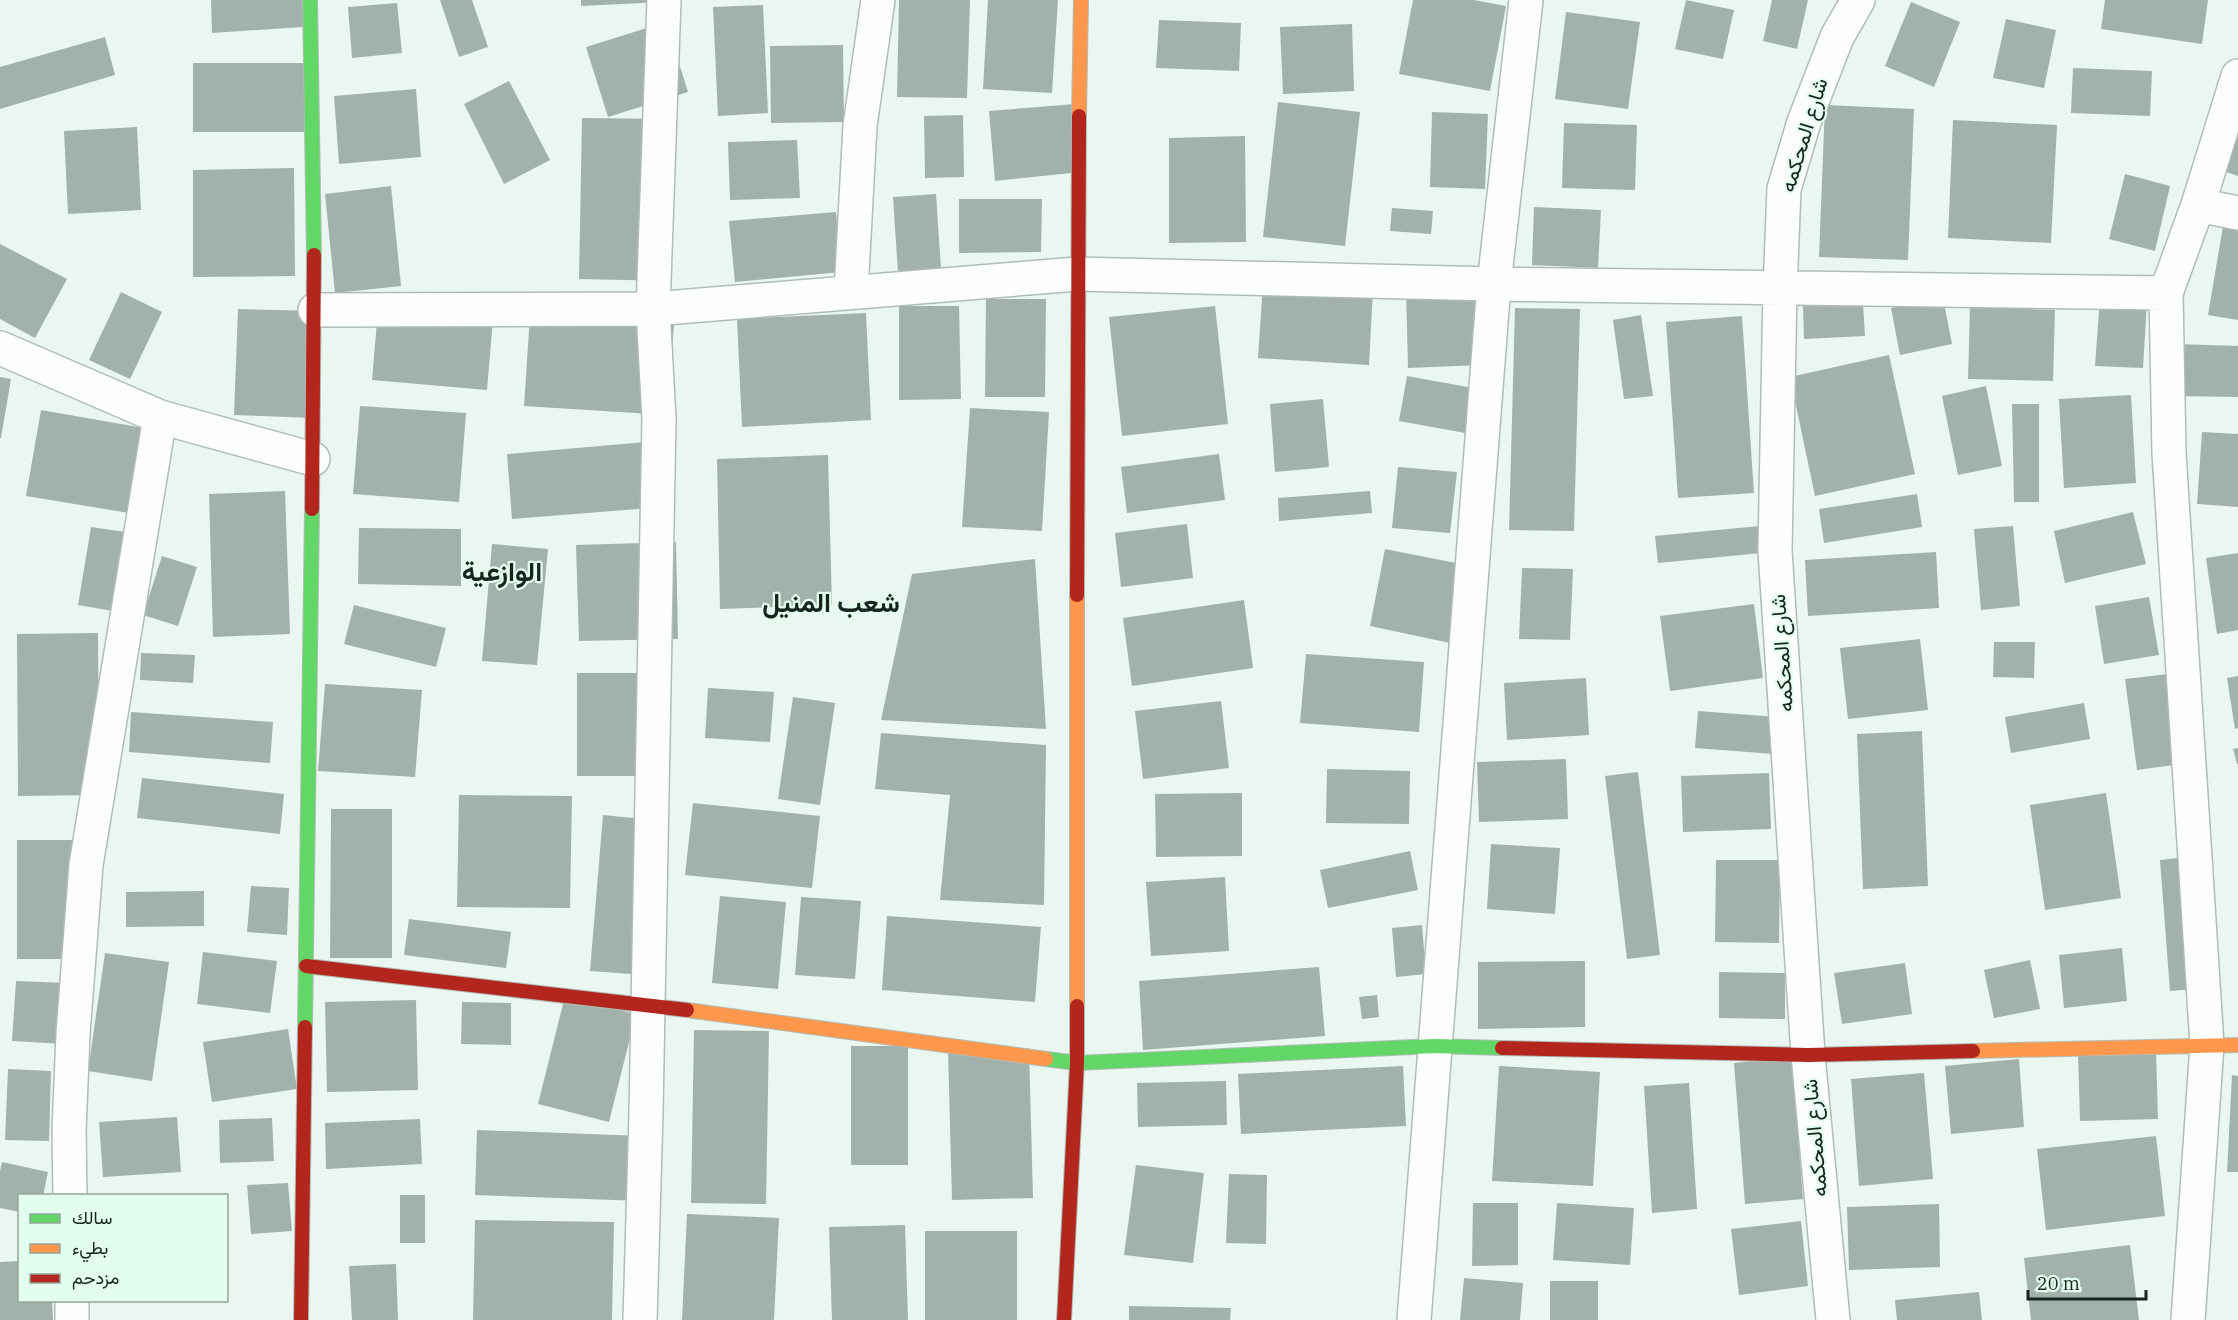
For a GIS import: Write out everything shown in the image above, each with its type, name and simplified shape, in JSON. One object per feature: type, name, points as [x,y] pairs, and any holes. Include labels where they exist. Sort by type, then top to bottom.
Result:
[{"type":"street","points":[[301,1320],[315,310],[310,0]]},
{"type":"street","points":[[640,1320],[659,419],[653,309],[664,0]]},
{"type":"street","points":[[851,292],[860,126],[878,0]]},
{"type":"street","points":[[1064,1320],[1077,1063],[1077,274],[1081,0]]},
{"type":"street","points":[[1414,1320],[1494,284],[1526,0]]},
{"type":"street","name":"شارع المحكمه","points":[[1833,1320],[1808,1055],[1775,550],[1784,189],[1804,122],[1832,48],[1858,0]]},
{"type":"street","points":[[2188,1320],[2222,1045],[2169,453],[2166,293],[2198,205],[2238,76]]},
{"type":"street","points":[[2198,205],[2238,213]]},
{"type":"street","points":[[315,310],[653,309],[1077,274],[1780,289],[2166,293]]},
{"type":"street","points":[[0,348],[160,417],[313,459]]},
{"type":"street","points":[[70,1194],[69,1131],[73,1034],[86,865],[160,417]]},
{"type":"street","points":[[306,966],[647,1005],[1077,1063],[1435,1046],[1808,1055],[2222,1045]]},
{"type":"street","points":[[72,1302],[72,1320]]},
{"type":"building","points":[[211,0],[317,0],[318,26],[212,33]]},
{"type":"building","points":[[440,0],[472,0],[488,47],[459,57]]},
{"type":"building","points":[[581,0],[663,0],[663,2],[581,6]]},
{"type":"building","points":[[899,0],[970,0],[967,98],[897,97]]},
{"type":"building","points":[[988,0],[1058,0],[1052,93],[983,89]]},
{"type":"building","points":[[1413,0],[1474,0],[1506,6],[1490,91],[1399,74]]},
{"type":"building","points":[[1686,0],[1734,10],[1723,59],[1675,49]]},
{"type":"building","points":[[1772,0],[1808,0],[1797,49],[1763,41]]},
{"type":"building","points":[[2105,0],[2208,0],[2202,44],[2101,29]]},
{"type":"building","points":[[1911,2],[1960,22],[1934,87],[1885,66]]},
{"type":"building","points":[[397,3],[402,53],[352,58],[348,7]]},
{"type":"building","points":[[763,5],[768,113],[718,116],[713,7]]},
{"type":"building","points":[[1566,12],[1640,22],[1628,109],[1555,99]]},
{"type":"building","points":[[2006,19],[2056,30],[2044,88],[1993,78]]},
{"type":"building","points":[[1159,20],[1241,23],[1239,71],[1156,68]]},
{"type":"building","points":[[666,22],[688,92],[608,117],[586,47]]},
{"type":"building","points":[[1352,24],[1354,91],[1283,94],[1280,27]]},
{"type":"building","points":[[105,37],[115,75],[0,109],[0,67]]},
{"type":"building","points":[[843,45],[844,122],[771,123],[770,46]]},
{"type":"building","points":[[193,63],[316,63],[316,132],[193,132]]},
{"type":"building","points":[[2073,68],[2152,71],[2150,116],[2071,113]]},
{"type":"building","points":[[509,81],[550,160],[504,184],[464,104]]},
{"type":"building","points":[[416,89],[421,157],[339,164],[334,96]]},
{"type":"building","points":[[1278,102],[1360,112],[1345,246],[1263,237]]},
{"type":"building","points":[[1075,104],[1081,172],[995,181],[989,111]]},
{"type":"building","points":[[1825,105],[1914,109],[1908,260],[1819,257]]},
{"type":"building","points":[[1432,112],[1488,114],[1485,189],[1430,187]]},
{"type":"building","points":[[963,115],[964,177],[925,178],[924,116]]},
{"type":"building","points":[[582,118],[674,119],[671,281],[579,279]]},
{"type":"building","points":[[1953,120],[2057,125],[2051,243],[1948,238]]},
{"type":"building","points":[[1564,123],[1637,125],[1635,190],[1562,188]]},
{"type":"building","points":[[137,127],[141,210],[68,214],[64,131]]},
{"type":"building","points":[[2238,134],[2238,176],[2226,172]]},
{"type":"building","points":[[1245,136],[1246,242],[1169,243],[1169,138]]},
{"type":"building","points":[[797,140],[800,198],[730,200],[728,142]]},
{"type":"building","points":[[294,168],[295,276],[193,277],[193,170]]},
{"type":"building","points":[[2125,174],[2170,186],[2155,251],[2109,239]]},
{"type":"building","points":[[391,186],[401,286],[335,293],[325,194]]},
{"type":"building","points":[[936,194],[941,269],[898,273],[893,197]]},
{"type":"building","points":[[959,199],[1042,199],[1041,252],[959,253]]},
{"type":"building","points":[[1534,207],[1601,210],[1598,268],[1532,265]]},
{"type":"building","points":[[1392,208],[1433,211],[1431,234],[1390,231]]},
{"type":"building","points":[[836,212],[841,272],[735,282],[729,221]]},
{"type":"building","points":[[2225,214],[2238,216],[2238,320],[2208,315]]},
{"type":"building","points":[[0,244],[67,279],[35,338],[0,319]]},
{"type":"building","points":[[1263,283],[1373,290],[1369,365],[1258,358]]},
{"type":"building","points":[[1478,287],[1481,365],[1408,368],[1406,290]]},
{"type":"building","points":[[121,292],[162,312],[130,379],[89,360]]},
{"type":"building","points":[[379,297],[494,307],[487,390],[372,380]]},
{"type":"building","points":[[1943,298],[1952,344],[1900,355],[1891,308]]},
{"type":"building","points":[[2100,298],[2147,301],[2143,368],[2095,366]]},
{"type":"building","points":[[986,299],[1046,299],[1045,397],[985,397]]},
{"type":"building","points":[[1863,303],[1865,336],[1804,339],[1803,306]]},
{"type":"building","points":[[899,306],[959,306],[961,399],[899,400]]},
{"type":"building","points":[[1215,306],[1228,424],[1122,436],[1109,317]]},
{"type":"building","points":[[1970,307],[2055,310],[2053,381],[1968,379]]},
{"type":"building","points":[[1515,308],[1580,309],[1574,531],[1509,530]]},
{"type":"building","points":[[238,309],[317,311],[313,418],[234,415]]},
{"type":"building","points":[[866,313],[871,420],[742,427],[737,319]]},
{"type":"building","points":[[530,315],[674,325],[667,415],[524,406]]},
{"type":"building","points":[[1641,315],[1653,396],[1624,399],[1613,320]]},
{"type":"building","points":[[1742,316],[1754,493],[1678,498],[1666,322]]},
{"type":"building","points":[[2176,344],[2238,346],[2238,397],[2174,396]]},
{"type":"building","points":[[1889,355],[1915,474],[1815,496],[1790,377]]},
{"type":"building","points":[[1407,376],[1473,388],[1465,433],[1399,421]]},
{"type":"building","points":[[0,377],[11,379],[1,438],[0,438]]},
{"type":"building","points":[[1986,386],[2002,466],[1958,475],[1942,396]]},
{"type":"building","points":[[2131,395],[2136,483],[2064,488],[2059,399]]},
{"type":"building","points":[[1323,399],[1329,467],[1275,472],[1270,404]]},
{"type":"building","points":[[2012,404],[2039,404],[2039,502],[2014,502]]},
{"type":"building","points":[[360,406],[466,413],[459,502],[353,494]]},
{"type":"building","points":[[970,408],[1049,412],[1042,531],[962,527]]},
{"type":"building","points":[[41,410],[144,428],[129,513],[26,496]]},
{"type":"building","points":[[2202,432],[2238,434],[2238,507],[2197,504]]},
{"type":"building","points":[[657,441],[663,507],[512,519],[507,454]]},
{"type":"building","points":[[1219,454],[1225,500],[1127,513],[1121,467]]},
{"type":"building","points":[[828,455],[832,605],[720,609],[717,459]]},
{"type":"building","points":[[1398,467],[1457,472],[1450,533],[1392,528]]},
{"type":"building","points":[[285,491],[290,634],[213,637],[209,494]]},
{"type":"building","points":[[1370,491],[1372,513],[1279,521],[1278,498]]},
{"type":"building","points":[[1917,494],[1922,527],[1824,543],[1819,509]]},
{"type":"building","points":[[2133,512],[2146,564],[2065,583],[2054,531]]},
{"type":"building","points":[[1187,524],[1193,578],[1121,587],[1115,533]]},
{"type":"building","points":[[1770,525],[1772,552],[1658,563],[1655,536]]},
{"type":"building","points":[[2013,526],[2020,606],[1981,610],[1974,529]]},
{"type":"building","points":[[91,527],[132,533],[119,612],[78,605]]},
{"type":"building","points":[[359,528],[461,529],[461,586],[358,584]]},
{"type":"building","points":[[676,542],[678,639],[579,641],[576,545]]},
{"type":"building","points":[[492,544],[548,549],[537,665],[482,661]]},
{"type":"building","points":[[1385,549],[1466,565],[1450,643],[1370,626]]},
{"type":"building","points":[[1936,552],[1939,608],[1808,616],[1805,560]]},
{"type":"building","points":[[2238,553],[2238,630],[2217,634],[2206,558]]},
{"type":"building","points":[[162,556],[197,567],[178,626],[143,615]]},
{"type":"building","points":[[1035,559],[1046,729],[881,720],[912,574]]},
{"type":"building","points":[[1522,568],[1573,569],[1570,640],[1519,639]]},
{"type":"building","points":[[2149,597],[2159,655],[2104,664],[2095,606]]},
{"type":"building","points":[[1244,600],[1253,668],[1132,686],[1123,618]]},
{"type":"building","points":[[1754,604],[1763,678],[1670,691],[1660,616]]},
{"type":"building","points":[[354,605],[446,628],[436,667],[344,644]]},
{"type":"building","points":[[98,633],[99,795],[18,796],[17,634]]},
{"type":"building","points":[[1920,639],[1928,710],[1848,719],[1840,648]]},
{"type":"building","points":[[1994,642],[2035,642],[2034,678],[1993,677]]},
{"type":"building","points":[[141,653],[195,655],[193,683],[140,680]]},
{"type":"building","points":[[1306,654],[1424,662],[1419,732],[1300,723]]},
{"type":"building","points":[[577,673],[663,673],[663,776],[577,776]]},
{"type":"building","points":[[2169,674],[2181,764],[2137,770],[2125,679]]},
{"type":"building","points":[[2238,676],[2238,728],[2235,729],[2227,678]]},
{"type":"building","points":[[1586,678],[1589,735],[1507,740],[1504,683]]},
{"type":"building","points":[[325,684],[422,690],[415,777],[318,771]]},
{"type":"building","points":[[708,688],[774,692],[770,742],[705,738]]},
{"type":"building","points":[[793,697],[835,703],[820,805],[778,799]]},
{"type":"building","points":[[1221,701],[1229,768],[1143,779],[1135,711]]},
{"type":"building","points":[[2084,703],[2090,739],[2011,753],[2005,717]]},
{"type":"building","points":[[1698,711],[1777,717],[1774,754],[1695,748]]},
{"type":"building","points":[[131,712],[273,722],[270,763],[129,752]]},
{"type":"building","points":[[1922,731],[1928,886],[1863,889],[1857,734]]},
{"type":"building","points":[[881,733],[1046,745],[1044,905],[940,900],[950,795],[875,789]]},
{"type":"building","points":[[2238,748],[2238,764],[2237,764],[2233,749]]},
{"type":"building","points":[[1566,759],[1568,819],[1479,822],[1477,762]]},
{"type":"building","points":[[1327,769],[1410,771],[1409,824],[1326,823]]},
{"type":"building","points":[[1638,772],[1660,955],[1627,959],[1605,776]]},
{"type":"building","points":[[1769,773],[1771,829],[1683,832],[1681,776]]},
{"type":"building","points":[[142,778],[284,794],[280,834],[137,818]]},
{"type":"building","points":[[1242,793],[1242,856],[1156,857],[1155,794]]},
{"type":"building","points":[[2106,793],[2121,898],[2045,910],[2030,805]]},
{"type":"building","points":[[459,795],[572,796],[570,908],[457,907]]},
{"type":"building","points":[[693,803],[820,816],[812,888],[685,875]]},
{"type":"building","points":[[331,809],[392,809],[392,958],[330,958]]},
{"type":"building","points":[[603,815],[643,819],[631,974],[590,971]]},
{"type":"building","points":[[17,840],[83,840],[82,959],[17,959]]},
{"type":"building","points":[[1491,844],[1560,848],[1555,914],[1487,909]]},
{"type":"building","points":[[1410,851],[1418,890],[1328,908],[1320,870]]},
{"type":"building","points":[[2197,856],[2207,988],[2170,991],[2160,860]]},
{"type":"building","points":[[1716,860],[1780,860],[1779,943],[1715,942]]},
{"type":"building","points":[[1225,877],[1229,951],[1151,956],[1146,882]]},
{"type":"building","points":[[251,886],[289,888],[287,935],[247,932]]},
{"type":"building","points":[[204,891],[204,926],[126,927],[126,892]]},
{"type":"building","points":[[720,896],[786,902],[778,989],[712,983]]},
{"type":"building","points":[[801,897],[861,901],[855,979],[795,975]]},
{"type":"building","points":[[887,916],[1041,927],[1035,1002],[882,990]]},
{"type":"building","points":[[409,919],[511,932],[506,968],[404,955]]},
{"type":"building","points":[[1422,925],[1426,974],[1396,977],[1392,928]]},
{"type":"building","points":[[2122,948],[2127,1001],[2064,1008],[2059,955]]},
{"type":"building","points":[[203,952],[277,961],[270,1013],[197,1004]]},
{"type":"building","points":[[105,953],[169,962],[152,1081],[88,1071]]},
{"type":"building","points":[[2030,960],[2040,1009],[1994,1018],[1984,970]]},
{"type":"building","points":[[1585,961],[1585,1027],[1478,1029],[1478,962]]},
{"type":"building","points":[[1905,963],[1912,1014],[1842,1024],[1834,973]]},
{"type":"building","points":[[1319,967],[1325,1036],[1143,1050],[1139,981]]},
{"type":"building","points":[[1719,972],[1785,973],[1785,1019],[1719,1018]]},
{"type":"building","points":[[16,981],[67,983],[64,1044],[12,1041]]},
{"type":"building","points":[[1377,995],[1379,1017],[1362,1019],[1359,997]]},
{"type":"building","points":[[565,996],[636,1014],[609,1122],[538,1104]]},
{"type":"building","points":[[416,1000],[418,1090],[327,1092],[325,1002]]},
{"type":"building","points":[[462,1002],[511,1003],[511,1045],[461,1044]]},
{"type":"building","points":[[288,1029],[297,1089],[212,1102],[203,1042]]},
{"type":"building","points":[[694,1030],[769,1031],[766,1204],[691,1203]]},
{"type":"building","points":[[851,1046],[908,1046],[908,1165],[851,1165]]},
{"type":"building","points":[[1029,1048],[1033,1198],[952,1200],[948,1051]]},
{"type":"building","points":[[2156,1052],[2158,1119],[2080,1121],[2078,1054]]},
{"type":"building","points":[[1792,1058],[1803,1199],[1745,1204],[1734,1063]]},
{"type":"building","points":[[2019,1059],[2024,1127],[1951,1134],[1945,1066]]},
{"type":"building","points":[[1403,1066],[1406,1126],[1241,1134],[1238,1074]]},
{"type":"building","points":[[1499,1066],[1600,1072],[1593,1186],[1492,1181]]},
{"type":"building","points":[[8,1069],[51,1071],[49,1141],[5,1140]]},
{"type":"building","points":[[1924,1073],[1933,1179],[1859,1186],[1851,1079]]},
{"type":"building","points":[[2232,1075],[2238,1076],[2238,1172],[2227,1172]]},
{"type":"building","points":[[1226,1081],[1227,1125],[1138,1127],[1137,1083]]},
{"type":"building","points":[[1689,1083],[1697,1209],[1652,1213],[1644,1086]]},
{"type":"building","points":[[177,1117],[181,1172],[103,1177],[99,1122]]},
{"type":"building","points":[[272,1118],[274,1161],[220,1163],[219,1120]]},
{"type":"building","points":[[420,1119],[422,1164],[326,1169],[325,1123]]},
{"type":"building","points":[[477,1130],[644,1136],[642,1201],[475,1195]]},
{"type":"building","points":[[2156,1136],[2165,1216],[2046,1230],[2037,1149]]},
{"type":"building","points":[[2,1162],[48,1172],[43,1194],[18,1194],[18,1212],[0,1208]]},
{"type":"building","points":[[1136,1165],[1204,1173],[1193,1263],[1124,1255]]},
{"type":"building","points":[[1229,1174],[1267,1175],[1266,1244],[1226,1243]]},
{"type":"building","points":[[288,1183],[292,1231],[251,1234],[247,1185]]},
{"type":"building","points":[[400,1195],[425,1195],[425,1243],[400,1243]]},
{"type":"building","points":[[1473,1203],[1518,1203],[1518,1265],[1472,1266]]},
{"type":"building","points":[[1557,1203],[1634,1208],[1630,1265],[1553,1260]]},
{"type":"building","points":[[1939,1204],[1940,1267],[1849,1270],[1847,1207]]},
{"type":"building","points":[[687,1214],[779,1218],[774,1320],[682,1320]]},
{"type":"building","points":[[475,1220],[614,1222],[612,1320],[473,1320]]},
{"type":"building","points":[[1801,1221],[1808,1286],[1739,1295],[1731,1229]]},
{"type":"building","points":[[905,1225],[908,1320],[832,1320],[829,1227]]},
{"type":"building","points":[[925,1231],[1017,1231],[1017,1320],[925,1320]]},
{"type":"building","points":[[2130,1245],[2139,1320],[2031,1320],[2024,1258]]},
{"type":"building","points":[[18,1261],[18,1302],[52,1302],[53,1320],[0,1320],[0,1262]]},
{"type":"building","points":[[396,1264],[398,1320],[352,1320],[349,1266]]},
{"type":"building","points":[[1464,1278],[1523,1283],[1520,1320],[1460,1320]]},
{"type":"building","points":[[1550,1281],[1598,1281],[1598,1320],[1550,1320]]},
{"type":"building","points":[[1979,1292],[1982,1320],[1897,1320],[1895,1300]]},
{"type":"building","points":[[1129,1306],[1231,1308],[1230,1320],[1129,1320]]},
{"type":"traffic: fast","points":[[310,0],[314,255]]},
{"type":"traffic: fast","points":[[305,1027],[312,509]]},
{"type":"traffic: fast","points":[[1046,1059],[1077,1063],[1435,1046],[1502,1048]]},
{"type":"traffic: slow","points":[[1079,116],[1081,0]]},
{"type":"traffic: slow","points":[[1077,595],[1077,1006]]},
{"type":"traffic: slow","points":[[687,1010],[1046,1059]]},
{"type":"traffic: slow","points":[[1973,1051],[2238,1045]]},
{"type":"traffic: jam","points":[[1077,595],[1079,116]]},
{"type":"traffic: jam","points":[[312,509],[314,255]]},
{"type":"traffic: jam","points":[[306,966],[687,1010]]},
{"type":"traffic: jam","points":[[1064,1320],[1077,1063],[1077,1006]]},
{"type":"traffic: jam","points":[[301,1320],[305,1027]]},
{"type":"traffic: jam","points":[[1502,1048],[1808,1055],[1973,1051]]},
{"type":"district","name":"الوازعية","points":[[502,572]]},
{"type":"district","name":"شعب المنيل","points":[[831,603]]}]
